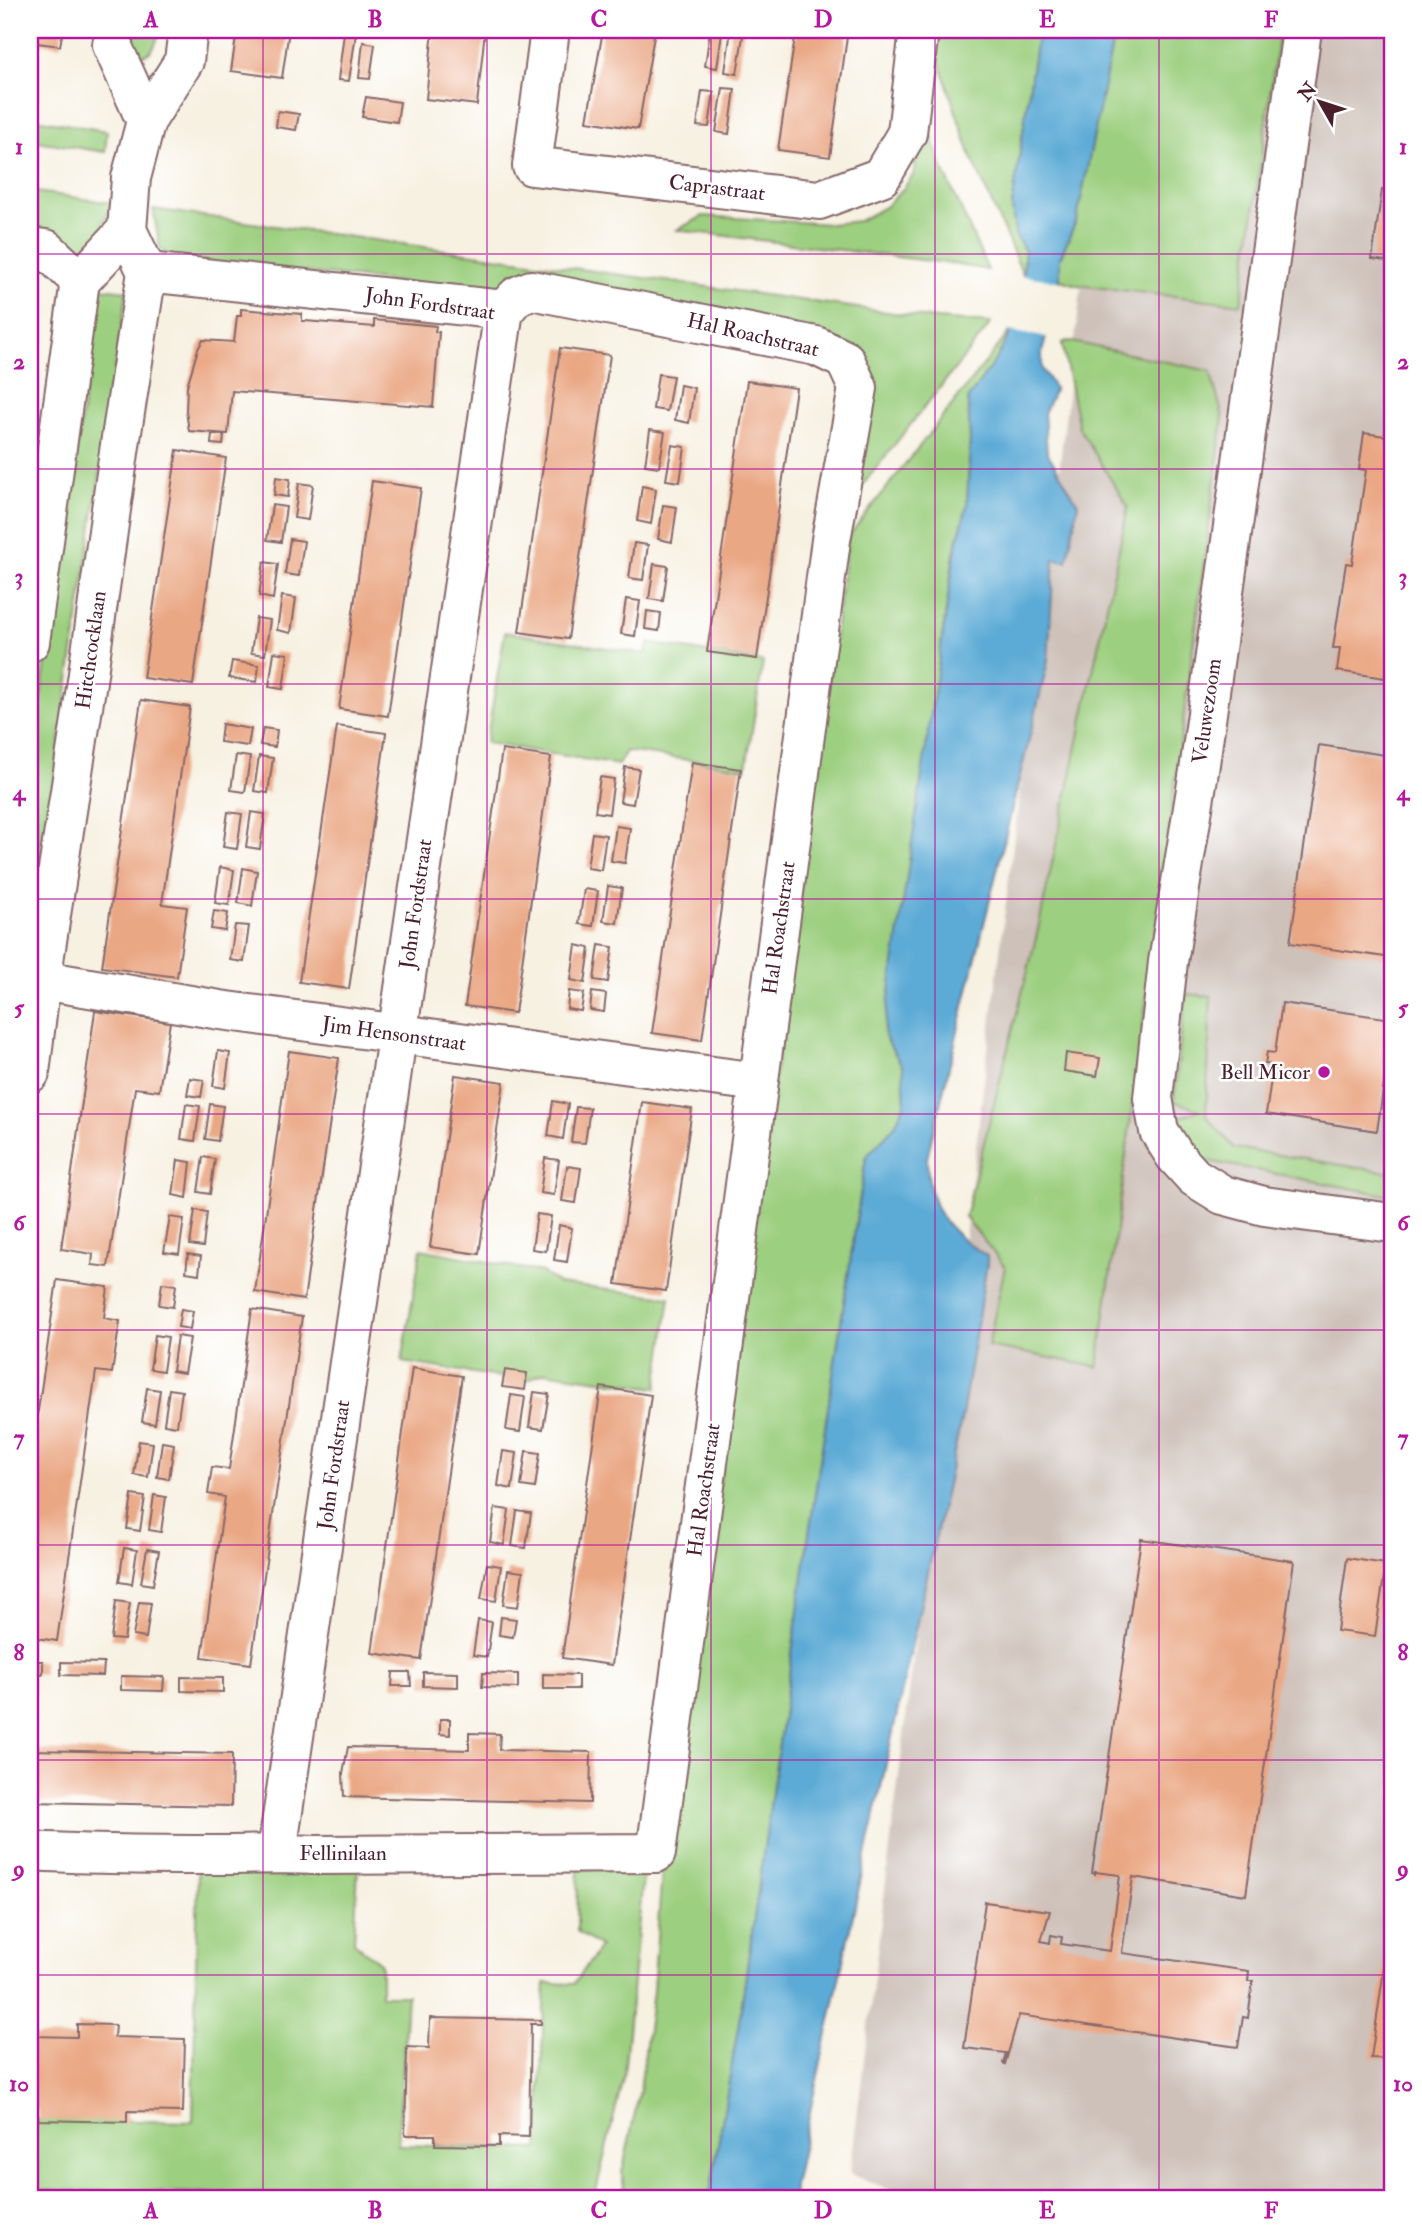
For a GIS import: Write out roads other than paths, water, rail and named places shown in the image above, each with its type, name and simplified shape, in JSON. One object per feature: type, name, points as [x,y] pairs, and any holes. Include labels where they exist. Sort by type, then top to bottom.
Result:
[{"type":"street","points":[[115,30],[112,45],[146,121]]},
{"type":"street","points":[[147,272],[127,230],[131,178],[146,121],[184,61],[188,30]]},
{"type":"street","name":"Caprastraat","points":[[550,30],[531,166],[819,200],[881,177],[907,133],[919,30]]},
{"type":"street","name":"Veluwezoom","points":[[1302,30],[1199,771],[1168,962],[1153,1098],[1159,1131],[1175,1156],[1194,1177],[1223,1195],[1264,1206],[1392,1223]]},
{"type":"street","points":[[30,642],[80,281],[127,230]]},
{"type":"street","points":[[30,247],[46,249],[80,281]]},
{"type":"street","name":"John Fordstraat","points":[[147,272],[504,310],[277,1852]]},
{"type":"street","name":"Hitchcocklaan","points":[[30,1073],[35,979],[88,681],[147,272]]},
{"type":"street","name":"Hal Roachstraat","points":[[504,310],[517,296],[531,290],[816,346],[845,360],[858,388],[831,540],[656,1853]]},
{"type":"street","name":"Jim Hensonstraat","points":[[35,979],[220,1010],[758,1082]]},
{"type":"street","name":"Fellinilaan","points":[[30,1851],[95,1855],[277,1852],[656,1853]]},
{"type":"water","points":[[1038,30],[1115,30],[1077,219],[1060,258],[1060,280],[1042,353],[1042,369],[1055,389],[1044,413],[1047,452],[1078,504],[1067,561],[1054,559],[1048,661],[927,1158],[931,1191],[941,1216],[960,1237],[987,1256],[987,1263],[962,1416],[793,2199],[709,2199],[741,2010],[866,1157],[894,1127],[905,1104],[903,1067],[884,1031],[955,552],[967,506],[970,439],[968,399],[998,356],[1014,326],[1023,275],[1025,251],[1015,234],[1012,206]]},
{"type":"place","name":"Bell Micor","points":[[1324,1072]]}]
